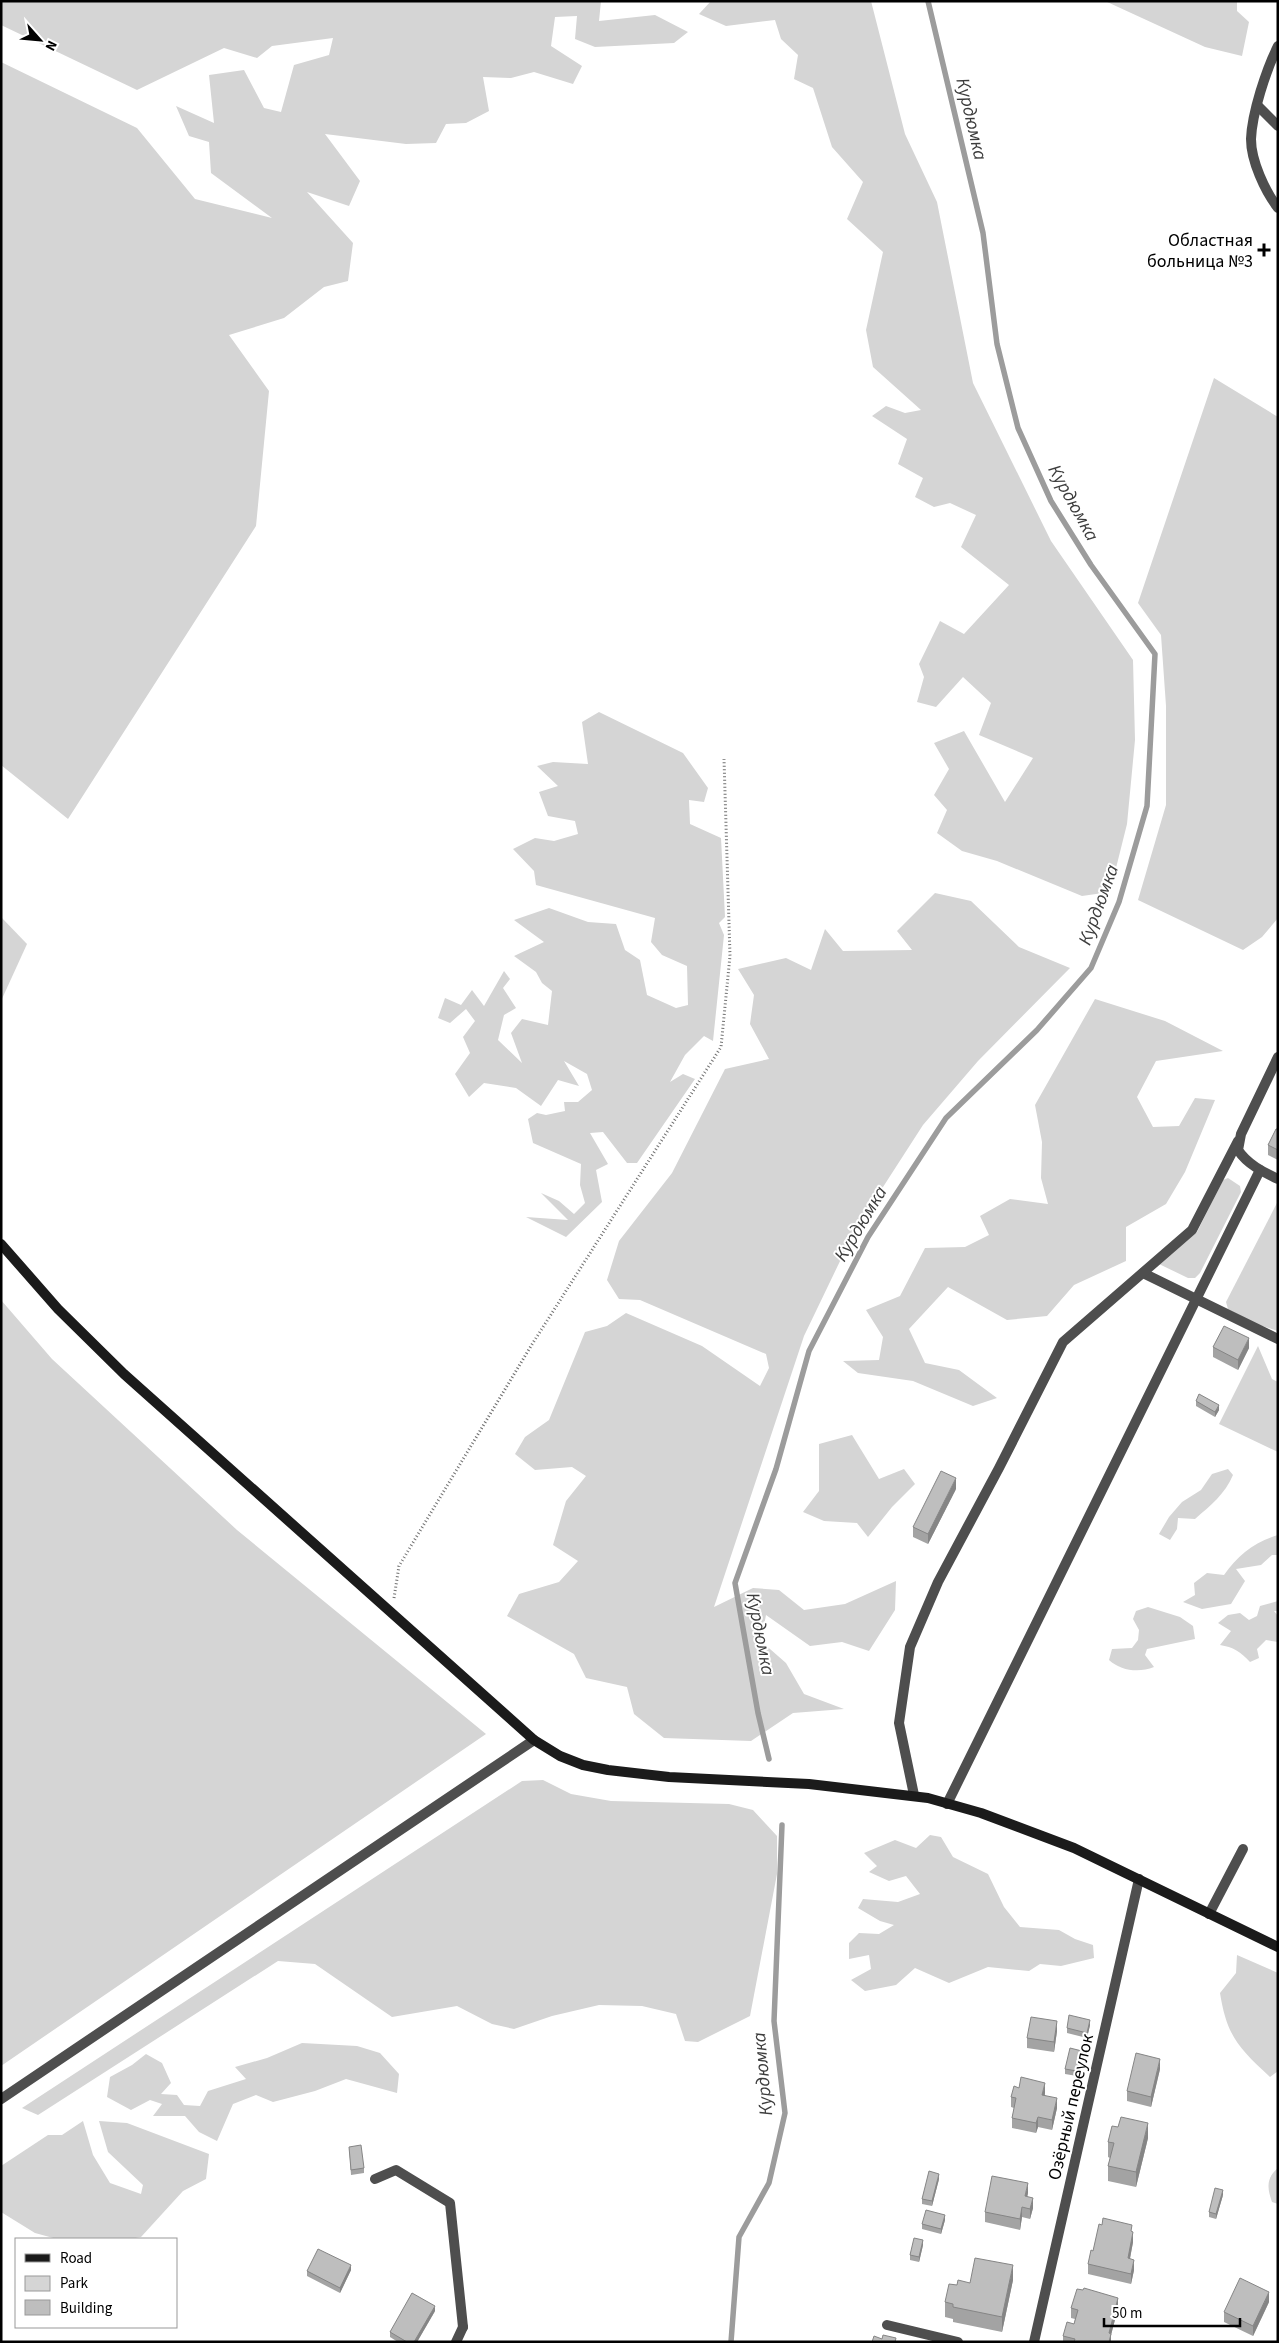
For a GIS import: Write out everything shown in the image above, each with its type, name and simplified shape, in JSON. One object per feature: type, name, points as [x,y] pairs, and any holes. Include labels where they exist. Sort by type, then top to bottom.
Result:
[{"type":"main road","points":[[1,1244],[58,1309],[124,1374],[534,1740],[560,1756],[583,1765],[608,1770],[669,1777],[809,1784],[914,1795],[981,1813],[1035,1831],[1278,1947]]},
{"type":"street","points":[[1278,46],[1252,128],[1252,152],[1271,199],[1278,208]]},
{"type":"street","points":[[1258,106],[1278,126]]},
{"type":"street","points":[[914,1795],[899,1723],[910,1647],[938,1582],[1063,1342],[1192,1230],[1238,1141],[1278,1057]]},
{"type":"street","points":[[1238,1141],[1238,1150],[1241,1155],[1260,1170],[1278,1179]]},
{"type":"street","points":[[947,1804],[1260,1170]]},
{"type":"street","points":[[1142,1273],[1278,1339]]},
{"type":"street","points":[[1,2099],[534,1740]]},
{"type":"street","points":[[1209,1914],[1243,1849]]},
{"type":"street","name":"Озёрный переулок","points":[[1034,2342],[1139,1879]]},
{"type":"street","points":[[375,2179],[396,2170],[450,2203],[463,2327],[456,2342]]},
{"type":"street","points":[[887,2325],[958,2342]]},
{"type":"path","points":[[392,1614],[399,1566],[531,1346],[721,1047],[730,956],[724,759]]},
{"type":"green space","points":[[1,1],[601,1],[599,21],[655,15],[688,32],[674,43],[595,47],[575,39],[577,16],[555,17],[551,46],[582,66],[573,84],[534,72],[511,78],[483,77],[489,111],[466,123],[446,124],[436,143],[406,144],[325,134],[360,181],[349,206],[307,192],[353,243],[348,281],[324,287],[284,318],[229,335],[269,391],[256,526],[68,819],[1,765],[1,62],[137,128],[195,199],[272,218],[211,173],[209,142],[189,136],[176,106],[214,123],[209,75],[244,70],[264,108],[281,112],[294,65],[329,55],[333,38],[272,46],[257,58],[224,48],[137,90],[1,25]]},
{"type":"green space","points":[[711,1],[871,1],[905,134],[937,202],[973,383],[1051,541],[1133,660],[1135,740],[1127,824],[1110,892],[1082,896],[997,861],[962,851],[937,833],[947,810],[934,795],[949,769],[934,743],[964,731],[1005,802],[1033,758],[979,735],[991,703],[963,677],[936,707],[917,702],[924,677],[919,664],[940,621],[964,634],[1009,585],[961,547],[976,515],[950,503],[934,507],[915,497],[923,478],[898,464],[907,439],[872,416],[886,406],[905,413],[921,410],[873,367],[866,330],[883,252],[847,219],[863,182],[832,147],[813,88],[794,79],[798,55],[781,39],[775,20],[726,26],[699,14]]},
{"type":"green space","points":[[1105,1],[1237,1],[1237,11],[1249,22],[1242,56],[1205,47]]},
{"type":"green space","points":[[1214,378],[1278,417],[1278,918],[1262,937],[1243,950],[1138,900],[1166,805],[1166,706],[1161,635],[1138,603]]},
{"type":"green space","points":[[599,712],[683,753],[708,788],[704,802],[689,800],[690,824],[721,838],[725,917],[719,923],[724,935],[713,1041],[704,1036],[685,1055],[670,1082],[683,1074],[695,1079],[637,1163],[627,1163],[603,1132],[590,1133],[608,1164],[596,1170],[602,1202],[566,1237],[526,1217],[568,1220],[541,1193],[559,1201],[574,1214],[585,1203],[580,1185],[581,1164],[533,1143],[528,1119],[537,1113],[546,1115],[565,1111],[564,1102],[578,1102],[592,1090],[587,1074],[564,1061],[579,1086],[558,1080],[541,1106],[516,1088],[484,1083],[469,1097],[455,1074],[470,1053],[463,1037],[475,1021],[466,1009],[450,1023],[438,1018],[445,998],[461,1005],[472,990],[484,1006],[504,971],[510,979],[503,988],[516,1008],[504,1015],[498,1040],[522,1063],[511,1033],[522,1019],[548,1025],[552,991],[542,983],[536,972],[514,956],[544,942],[514,920],[549,908],[588,922],[616,924],[625,950],[640,960],[647,995],[676,1008],[688,1005],[687,966],[662,955],[651,942],[655,918],[536,885],[534,871],[513,849],[535,838],[554,841],[578,834],[575,821],[548,816],[539,792],[558,786],[537,766],[553,762],[588,764],[582,722]]},
{"type":"green space","points":[[935,893],[971,901],[1019,947],[1070,968],[978,1061],[923,1125],[854,1232],[804,1336],[714,1607],[753,1588],[779,1590],[804,1610],[845,1604],[896,1581],[895,1610],[869,1651],[842,1642],[810,1646],[766,1615],[761,1641],[786,1663],[804,1694],[844,1709],[793,1713],[751,1741],[664,1738],[634,1714],[627,1687],[586,1678],[574,1654],[507,1616],[519,1594],[559,1582],[578,1561],[553,1545],[566,1501],[586,1476],[572,1467],[535,1470],[515,1454],[525,1437],[549,1420],[585,1332],[607,1326],[626,1313],[702,1346],[760,1386],[769,1368],[766,1354],[640,1300],[619,1299],[607,1280],[619,1241],[672,1173],[725,1069],[769,1059],[750,1024],[754,995],[738,969],[786,958],[811,970],[825,929],[843,951],[912,950],[897,931]]},
{"type":"green space","points":[[1,917],[27,944],[1,1001]]},
{"type":"green space","points":[[1095,999],[1165,1021],[1223,1051],[1156,1061],[1137,1097],[1153,1127],[1179,1126],[1195,1098],[1215,1100],[1185,1172],[1166,1204],[1126,1227],[1126,1261],[1074,1285],[1047,1316],[1007,1320],[948,1287],[909,1329],[925,1363],[959,1370],[997,1398],[973,1406],[913,1381],[858,1373],[843,1361],[879,1360],[883,1337],[866,1310],[900,1296],[925,1248],[965,1247],[989,1235],[980,1216],[1010,1199],[1048,1204],[1041,1178],[1042,1142],[1035,1105]]},
{"type":"green space","points":[[1228,1178],[1240,1186],[1241,1192],[1200,1273],[1195,1278],[1188,1278],[1159,1264],[1197,1232],[1223,1180]]},
{"type":"green space","points":[[1278,1201],[1278,1331],[1259,1325],[1228,1309],[1226,1302]]},
{"type":"green space","points":[[1,1300],[52,1359],[237,1530],[486,1734],[1,2066]]},
{"type":"green space","points":[[1258,1346],[1272,1379],[1278,1382],[1278,1452],[1219,1424]]},
{"type":"green space","points":[[852,1435],[879,1479],[904,1469],[915,1484],[892,1507],[868,1537],[857,1523],[824,1521],[803,1512],[819,1491],[819,1444]]},
{"type":"green space","points":[[1228,1469],[1233,1475],[1230,1482],[1212,1504],[1195,1519],[1178,1518],[1177,1529],[1170,1540],[1159,1534],[1169,1517],[1182,1502],[1201,1490],[1212,1474]]},
{"type":"green space","points":[[1278,1535],[1278,1555],[1272,1555],[1261,1565],[1236,1569],[1245,1581],[1231,1604],[1202,1609],[1183,1602],[1195,1595],[1194,1583],[1207,1573],[1224,1575],[1247,1550],[1261,1541]]},
{"type":"green space","points":[[1278,1601],[1278,1611],[1274,1611],[1278,1616],[1278,1642],[1266,1640],[1257,1649],[1259,1658],[1250,1662],[1236,1650],[1220,1645],[1231,1631],[1218,1623],[1228,1615],[1240,1613],[1249,1620],[1257,1616],[1260,1606]]},
{"type":"green space","points":[[1148,1607],[1180,1617],[1193,1626],[1195,1639],[1147,1649],[1145,1655],[1154,1667],[1130,1670],[1119,1667],[1109,1660],[1112,1649],[1132,1648],[1138,1640],[1139,1630],[1133,1619],[1136,1611]]},
{"type":"green space","points":[[543,1780],[571,1794],[611,1801],[729,1804],[753,1810],[777,1836],[777,1874],[750,2016],[698,2042],[685,2041],[676,2014],[642,2006],[599,2005],[552,2016],[514,2029],[492,2024],[457,2006],[392,2017],[315,1964],[278,1961],[38,2115],[22,2108],[522,1781]]},
{"type":"green space","points":[[930,1835],[941,1837],[953,1857],[988,1874],[1004,1907],[1020,1927],[1059,1930],[1075,1939],[1093,1945],[1094,1958],[1061,1966],[1040,1964],[1029,1971],[988,1967],[949,1983],[915,1968],[896,1985],[865,1991],[851,1980],[871,1969],[869,1955],[849,1959],[849,1943],[859,1933],[879,1934],[894,1925],[880,1921],[858,1908],[863,1899],[898,1902],[920,1894],[906,1876],[889,1881],[869,1872],[877,1866],[864,1853],[895,1840],[916,1848]]},
{"type":"green space","points":[[1237,1955],[1278,1973],[1278,2071],[1270,2077],[1242,2049],[1226,2021],[1220,1993],[1236,1973]]},
{"type":"green space","points":[[302,2043],[357,2046],[380,2053],[399,2074],[397,2093],[346,2079],[315,2091],[273,2102],[256,2095],[233,2104],[217,2141],[199,2132],[185,2116],[153,2116],[162,2104],[150,2100],[131,2110],[107,2097],[110,2077],[132,2065],[146,2054],[162,2063],[171,2083],[161,2094],[177,2095],[184,2105],[200,2106],[208,2091],[246,2079],[235,2067],[267,2058]]},
{"type":"green space","points":[[83,2121],[93,2155],[110,2183],[141,2194],[143,2185],[108,2152],[99,2121],[127,2123],[209,2154],[206,2179],[183,2191],[141,2237],[53,2238],[35,2233],[1,2212],[1,2166],[48,2135],[62,2135]]},
{"type":"green space","points":[[1278,2168],[1278,2204],[1272,2202],[1269,2184],[1271,2176]]},
{"type":"building","points":[[1276,1129],[1278,1129],[1278,1150],[1268,1145]]},
{"type":"building","points":[[1224,1326],[1249,1338],[1238,1360],[1213,1347]]},
{"type":"building","points":[[1199,1394],[1219,1405],[1215,1412],[1196,1401]]},
{"type":"building","points":[[941,1471],[956,1478],[928,1534],[913,1527]]},
{"type":"building","points":[[1069,2015],[1090,2020],[1087,2033],[1067,2028]]},
{"type":"building","points":[[1031,2017],[1057,2021],[1054,2042],[1027,2038]]},
{"type":"building","points":[[1070,2048],[1082,2051],[1077,2071],[1065,2069]]},
{"type":"building","points":[[1136,2053],[1160,2059],[1151,2097],[1127,2091]]},
{"type":"building","points":[[1021,2077],[1045,2083],[1042,2095],[1057,2098],[1052,2120],[1038,2117],[1036,2123],[1012,2118],[1016,2098],[1011,2097],[1014,2086],[1019,2088]]},
{"type":"building","points":[[1121,2117],[1148,2123],[1136,2172],[1108,2166],[1114,2143],[1108,2142],[1112,2126],[1118,2127]]},
{"type":"building","points":[[361,2145],[364,2168],[351,2170],[349,2147]]},
{"type":"building","points":[[929,2171],[939,2174],[932,2201],[922,2199]]},
{"type":"building","points":[[992,2176],[1028,2183],[1025,2196],[1033,2198],[1030,2209],[1022,2207],[1020,2219],[985,2212]]},
{"type":"building","points":[[1215,2188],[1223,2190],[1216,2214],[1209,2212]]},
{"type":"building","points":[[926,2210],[945,2215],[941,2229],[922,2224]]},
{"type":"building","points":[[1103,2218],[1132,2225],[1131,2231],[1133,2232],[1128,2258],[1134,2260],[1131,2274],[1088,2264],[1099,2224],[1102,2225]]},
{"type":"building","points":[[914,2238],[923,2240],[919,2257],[910,2255]]},
{"type":"building","points":[[318,2249],[351,2265],[340,2288],[307,2271]]},
{"type":"building","points":[[975,2258],[1013,2265],[1002,2317],[953,2307],[953,2304],[945,2302],[949,2284],[957,2285],[958,2280],[970,2283]]},
{"type":"building","points":[[1240,2278],[1269,2292],[1253,2326],[1224,2312]]},
{"type":"building","points":[[1084,2288],[1118,2298],[1109,2333],[1111,2334],[1109,2342],[1074,2342],[1075,2339],[1063,2336],[1067,2322],[1074,2324],[1078,2310],[1071,2308],[1077,2289],[1083,2290]]},
{"type":"building","points":[[412,2293],[435,2306],[414,2342],[407,2342],[390,2332]]},
{"type":"building","points":[[883,2335],[896,2338],[895,2342],[872,2342],[874,2336],[882,2339]]},
{"type":"waterway","name":"Курдюмка","points":[[769,1759],[758,1713],[735,1583],[776,1469],[809,1351],[868,1237],[946,1118],[1037,1030],[1091,968],[1119,902],[1147,806],[1155,654],[1091,565],[1051,501],[1018,428],[997,344],[983,233],[928,1]]},
{"type":"waterway","name":"Курдюмка","points":[[731,2342],[739,2237],[769,2183],[785,2113],[774,2021],[782,1825]]},
{"type":"place","name":"Областная больница №3","points":[[1264,250]]}]
